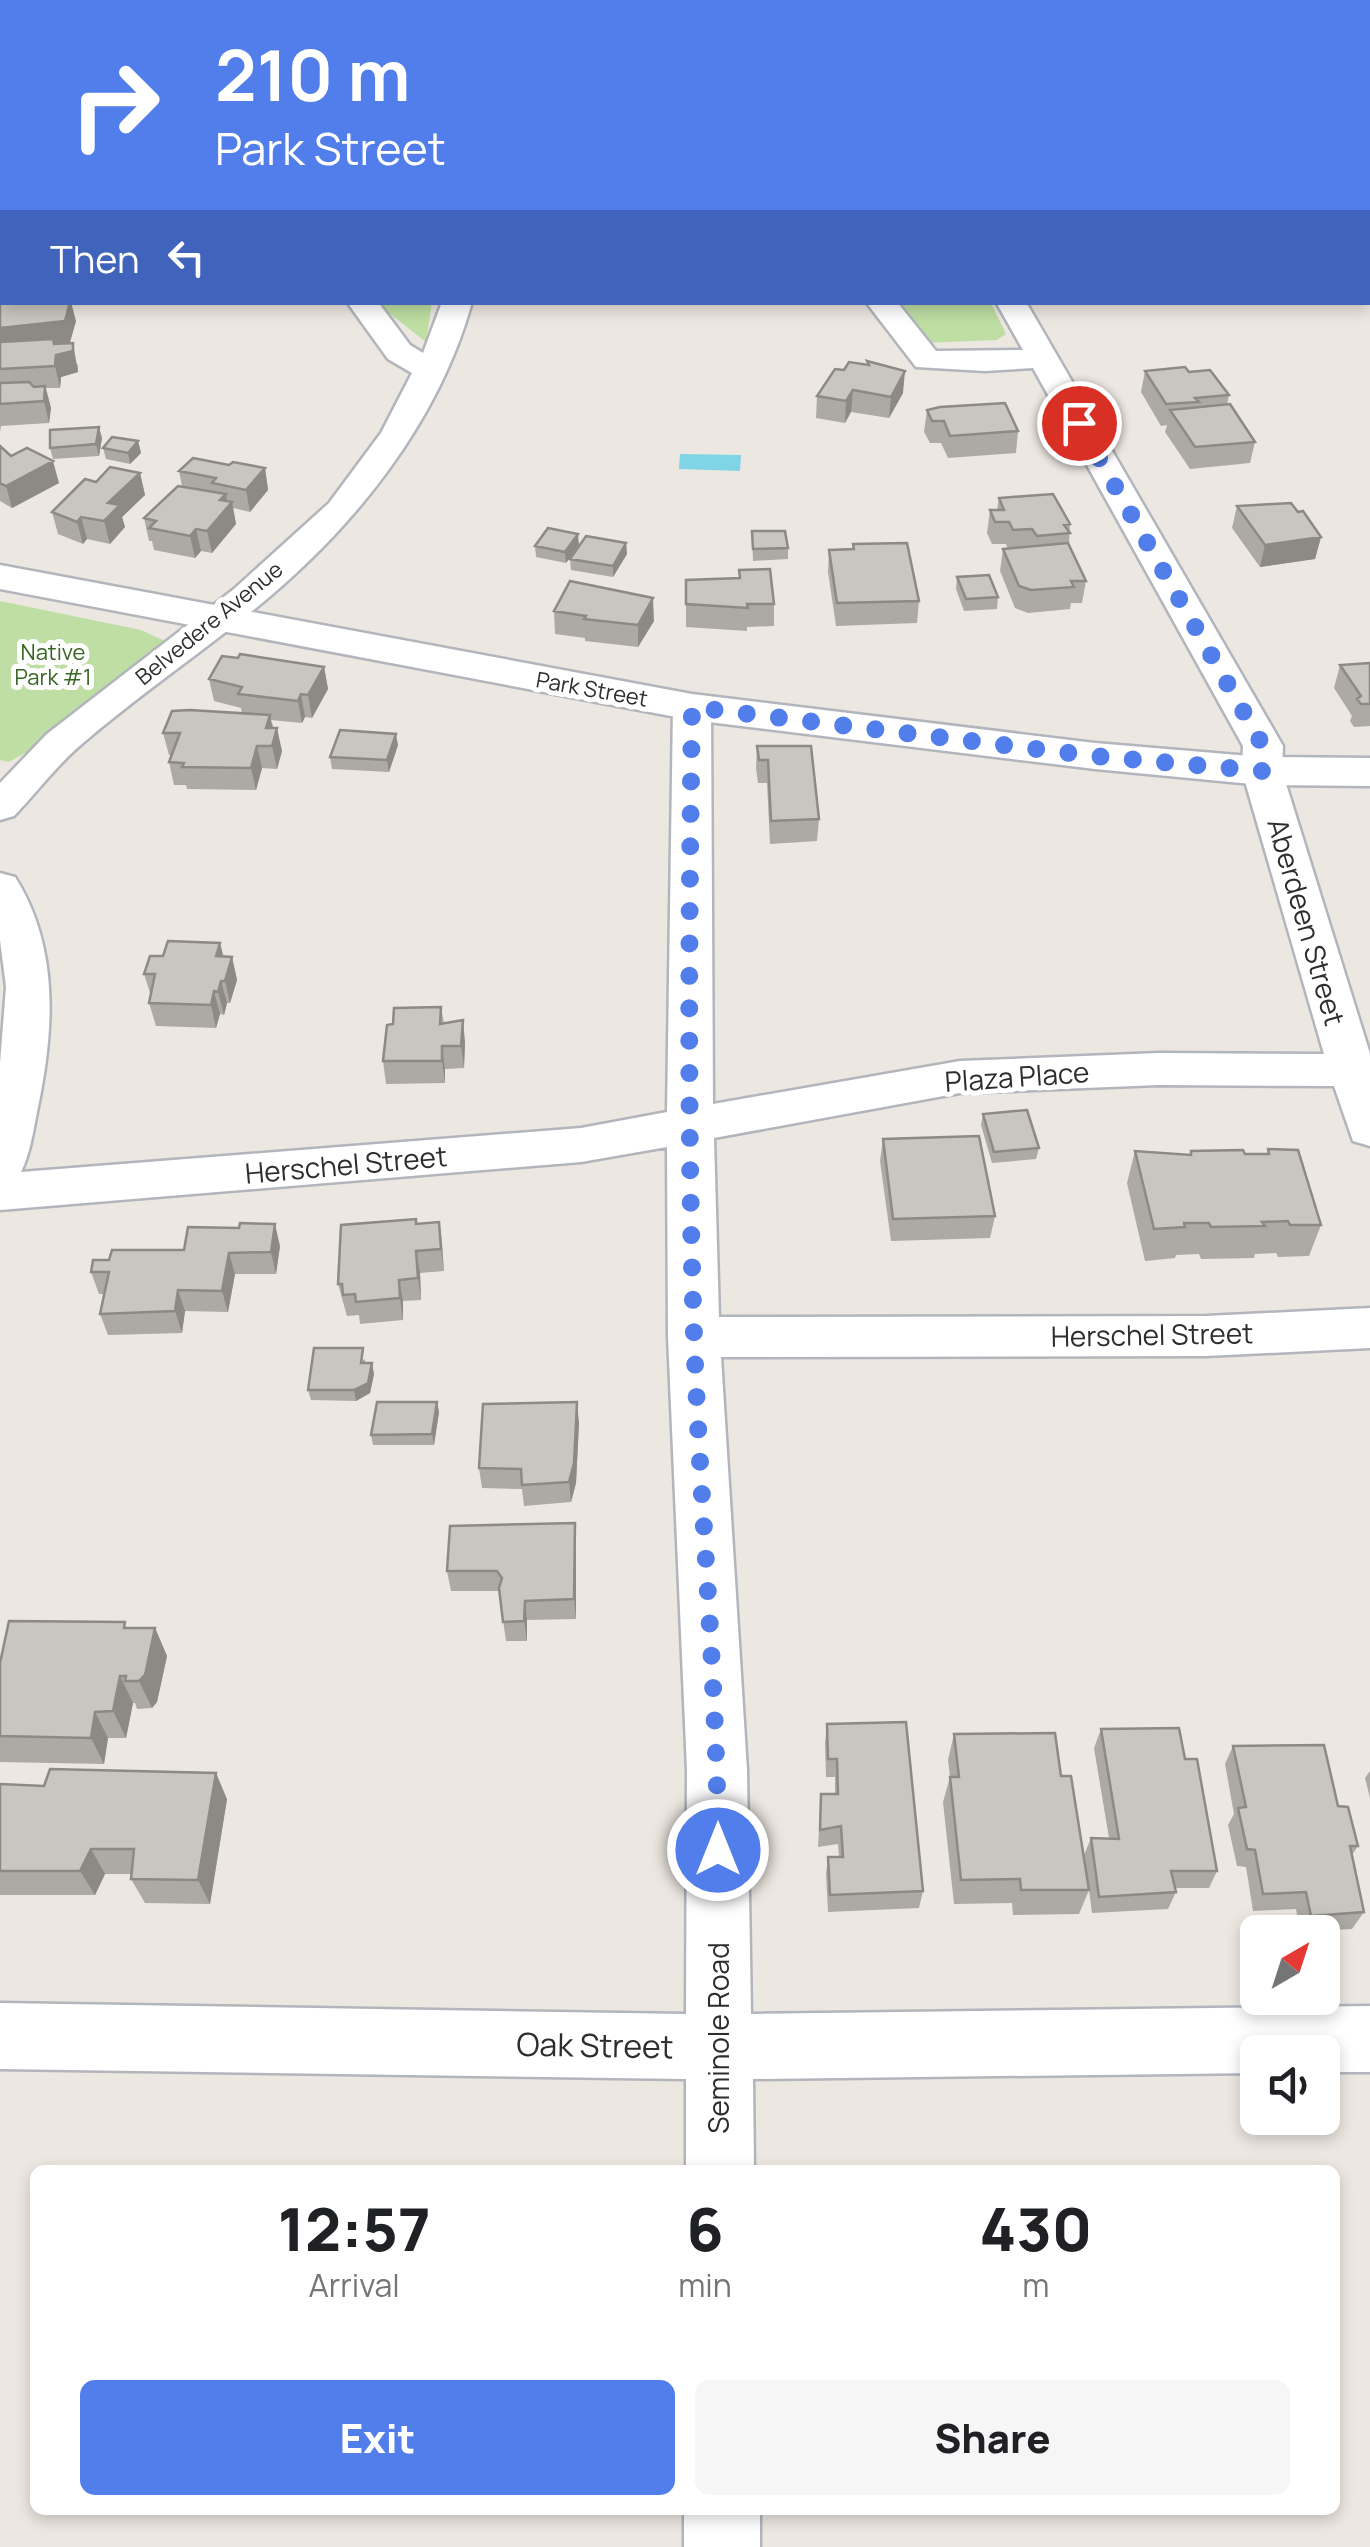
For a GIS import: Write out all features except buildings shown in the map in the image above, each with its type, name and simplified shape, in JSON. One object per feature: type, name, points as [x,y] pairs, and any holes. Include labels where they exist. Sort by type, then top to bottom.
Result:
[{"type":"street","points":[[364,305],[399,352],[430,370]]},
{"type":"street","name":"Belvedere Avenue","points":[[0,807],[61,742],[246,598],[341,510],[397,435],[454,317],[456,305]]},
{"type":"street","points":[[882,305],[928,360],[986,362],[1042,358]]},
{"type":"street","name":"Aberdeen Street","points":[[1013,305],[1263,746],[1262,771],[1370,1130]]},
{"type":"street","name":"Park Street","points":[[0,577],[692,707],[1094,756],[1262,771],[1370,772]]},
{"type":"street","name":"Seminole Road","points":[[692,707],[690,1126],[694,1337],[717,1770],[720,2165]]},
{"type":"street","points":[[0,886],[20,934],[26,975],[26,1042],[19,1100],[0,1167]]},
{"type":"street","name":"Plaza Place","points":[[690,1126],[960,1077],[1159,1069],[1349,1070]]},
{"type":"street","name":"Herschel Street","points":[[0,1192],[581,1146],[690,1126]]},
{"type":"street","name":"Herschel Street","points":[[694,1337],[1206,1336],[1370,1328]]},
{"type":"street","name":"Oak Street","points":[[0,2036],[719,2048],[1370,2039]]},
{"type":"street","points":[[722,2515],[722,2547]]},
{"type":"green space","points":[[379,305],[432,305],[426,342]]},
{"type":"green space","points":[[896,305],[992,305],[1006,334],[997,340],[924,343]]},
{"type":"green space","name":"Native Park #1","points":[[0,601],[141,630],[165,641],[30,750],[9,762],[0,760]]},
{"type":"water","points":[[680,454],[741,455],[740,471],[679,469]]},
{"type":"route","points":[[718,1850],[694,1337],[690,1126],[692,707],[1094,756],[1262,771],[1263,746],[1079,423]]}]
